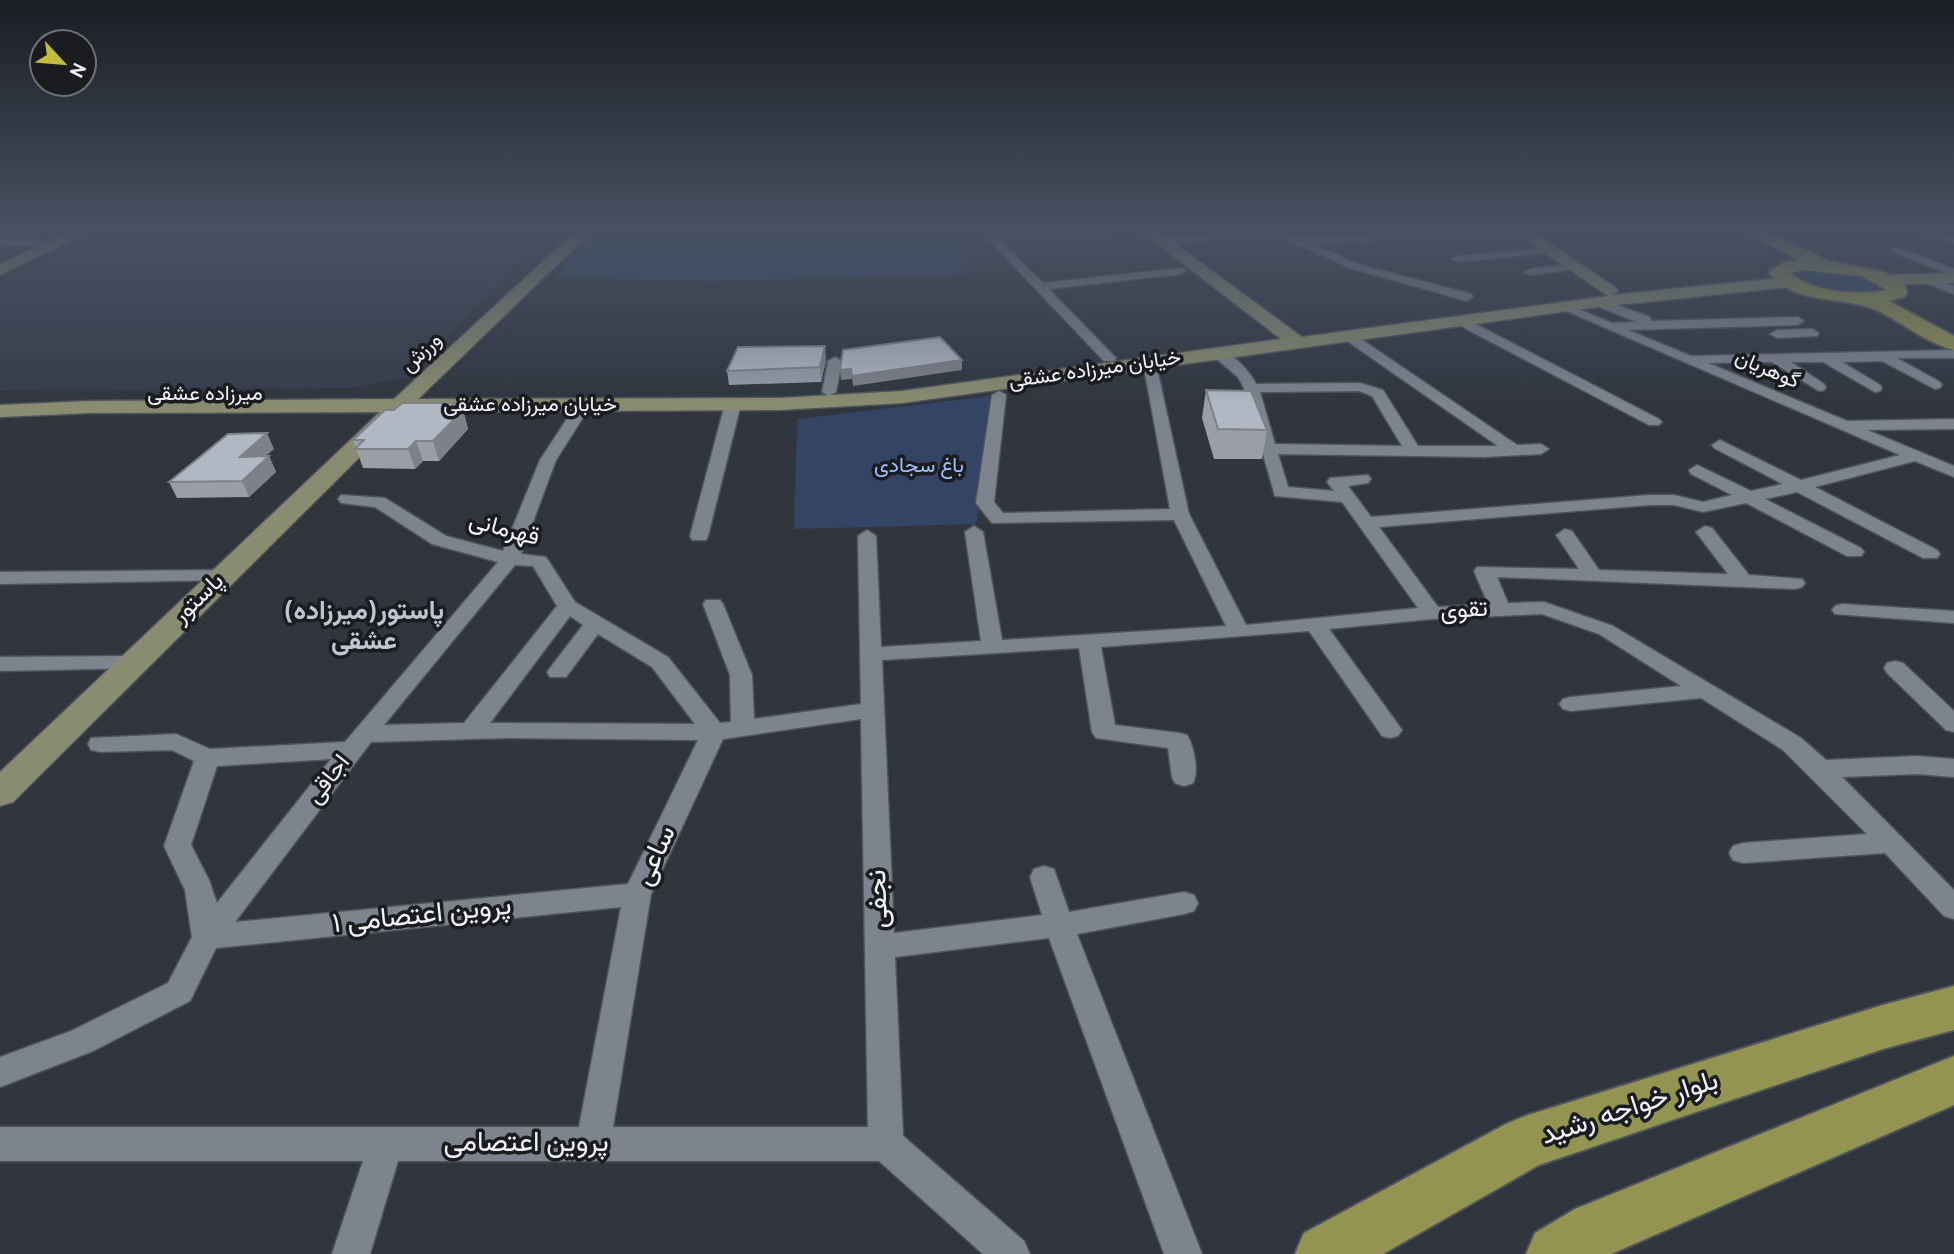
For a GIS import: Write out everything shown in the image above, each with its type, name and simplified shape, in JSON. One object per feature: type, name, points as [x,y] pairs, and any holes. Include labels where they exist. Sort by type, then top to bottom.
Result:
[{"type":"main road","name":"ورزش","points":[[404,400],[524,288]]},
{"type":"main road","points":[[1205,288],[1281,340]]},
{"type":"main road","points":[[1217,288],[1281,340]]},
{"type":"main road","points":[[1594,288],[1603,297]]},
{"type":"main road","name":"خیابان میرزاده عشقی","points":[[404,400],[784,395],[899,387],[1673,288]]},
{"type":"main road","points":[[1812,288],[1881,305],[1954,344]]},
{"type":"main road","points":[[1854,297],[1888,288],[1903,306],[1954,332]]},
{"type":"main road","name":"خیابان میرزاده عشقی","points":[[404,400],[472,405],[583,405],[733,404],[902,397],[1219,353],[1281,340],[1348,336],[1563,307],[1603,297]]},
{"type":"main road","name":"میرزاده عشقی","points":[[0,398],[109,394],[404,400]]},
{"type":"main road","points":[[89,407],[109,394]]},
{"type":"main road","name":"میرزاده عشقی","points":[[0,411],[404,400]]},
{"type":"main road","name":"پاستور","points":[[0,793],[404,400]]},
{"type":"main road","points":[[375,429],[401,417],[424,411],[472,405]]},
{"type":"main road","name":"بلوار خواجه رشید","points":[[1325,1254],[1525,1143],[1883,1027],[1954,1008]]},
{"type":"main road","points":[[1556,1254],[1596,1230],[1954,1080]]},
{"type":"street","points":[[1040,288],[1109,358]]},
{"type":"street","points":[[1432,288],[1467,297]]},
{"type":"street","points":[[1603,297],[1656,325]]},
{"type":"street","name":"گوهریان","points":[[1563,307],[1954,472]]},
{"type":"street","points":[[1462,321],[1654,422]]},
{"type":"street","points":[[1607,326],[1798,321]]},
{"type":"street","points":[[1712,323],[1733,334],[1812,333]]},
{"type":"street","points":[[1348,336],[1515,450]]},
{"type":"street","points":[[1219,353],[1247,381],[1282,492],[1347,497]]},
{"type":"street","points":[[1686,359],[1954,354]]},
{"type":"street","points":[[1885,357],[1935,385]]},
{"type":"street","points":[[1775,358],[1819,387]]},
{"type":"street","points":[[1826,358],[1875,388]]},
{"type":"street","points":[[829,392],[835,361]]},
{"type":"street","points":[[1150,362],[1180,514],[1239,632]]},
{"type":"street","points":[[1247,381],[1300,374]]},
{"type":"street","points":[[1247,381],[1360,387],[1378,393],[1413,451]]},
{"type":"street","points":[[999,395],[985,503],[998,519],[1180,514]]},
{"type":"street","points":[[699,536],[733,404]]},
{"type":"street","name":"اجاقی","points":[[0,1072],[82,1041],[179,992],[207,937],[358,742],[510,559],[548,460],[583,405]]},
{"type":"street","points":[[1842,425],[1954,424]]},
{"type":"street","points":[[1720,445],[1930,554]]},
{"type":"street","points":[[1269,449],[1541,449]]},
{"type":"street","points":[[1366,523],[1650,500],[1674,500],[1703,507],[1917,457]]},
{"type":"street","points":[[1697,470],[1854,552]]},
{"type":"street","points":[[1362,479],[1336,482],[1432,613]]},
{"type":"street","name":"قهرمانی","points":[[346,499],[379,502],[439,540],[510,559],[539,561],[567,606],[660,662],[715,732]]},
{"type":"street","points":[[974,532],[993,646]]},
{"type":"street","points":[[1705,532],[1744,582]]},
{"type":"street","points":[[1565,535],[1594,576]]},
{"type":"street","name":"نجفی","points":[[867,536],[886,1144]]},
{"type":"street","points":[[1500,609],[1484,571],[1794,583]]},
{"type":"street","points":[[0,578],[224,576]]},
{"type":"street","points":[[713,604],[741,675],[743,728]]},
{"type":"street","points":[[471,731],[567,606]]},
{"type":"street","name":"تقوی","points":[[871,654],[1239,632],[1432,613],[1544,608],[1606,630],[1792,744],[1820,769],[1954,908]]},
{"type":"street","points":[[1842,610],[1954,617]]},
{"type":"street","points":[[558,672],[595,623]]},
{"type":"street","points":[[1314,625],[1390,730]]},
{"type":"street","points":[[1089,641],[1104,733],[1179,741],[1184,777]]},
{"type":"street","points":[[0,664],[133,663]]},
{"type":"street","points":[[1895,668],[1954,724]]},
{"type":"street","points":[[1571,705],[1704,691]]},
{"type":"street","points":[[100,744],[176,742],[207,758],[471,731],[715,732],[872,710]]},
{"type":"street","name":"ساعی","points":[[593,1144],[637,894],[715,732]]},
{"type":"street","points":[[207,758],[177,846],[203,894],[207,937]]},
{"type":"street","points":[[1820,769],[1917,765],[1954,768]]},
{"type":"street","points":[[1743,853],[1889,843]]},
{"type":"street","points":[[1044,877],[1059,925],[1184,1254]]},
{"type":"street","name":"پروین اعتصامی ۱","points":[[207,937],[637,894]]},
{"type":"street","points":[[880,947],[1059,925],[1184,903]]},
{"type":"street","name":"پروین اعتصامی","points":[[0,1144],[886,1144]]},
{"type":"street","points":[[351,1254],[386,1144]]},
{"type":"street","points":[[886,1144],[1011,1254]]},
{"type":"shaded area","points":[[0,288],[494,288],[408,377],[351,388],[0,391]]},
{"type":"green space","points":[[1821,288],[1874,288],[1856,292]]},
{"type":"green space","name":"باغ سجادی","points":[[999,395],[976,524],[794,529],[797,419]]},
{"type":"building","points":[[940,337],[962,360],[852,376],[851,369],[840,370],[843,350]]},
{"type":"building","points":[[825,346],[820,367],[727,371],[738,347]]},
{"type":"building","points":[[1206,390],[1251,391],[1267,430],[1218,429]]},
{"type":"building","points":[[402,403],[454,403],[447,410],[463,410],[433,441],[416,441],[408,449],[355,449],[364,440],[353,440],[385,410],[394,410]]},
{"type":"building","points":[[267,433],[240,457],[269,456],[242,481],[169,482],[228,434]]},
{"type":"district","name":"(پاستور(میرزاده عشقی","points":[[364,627]]}]
